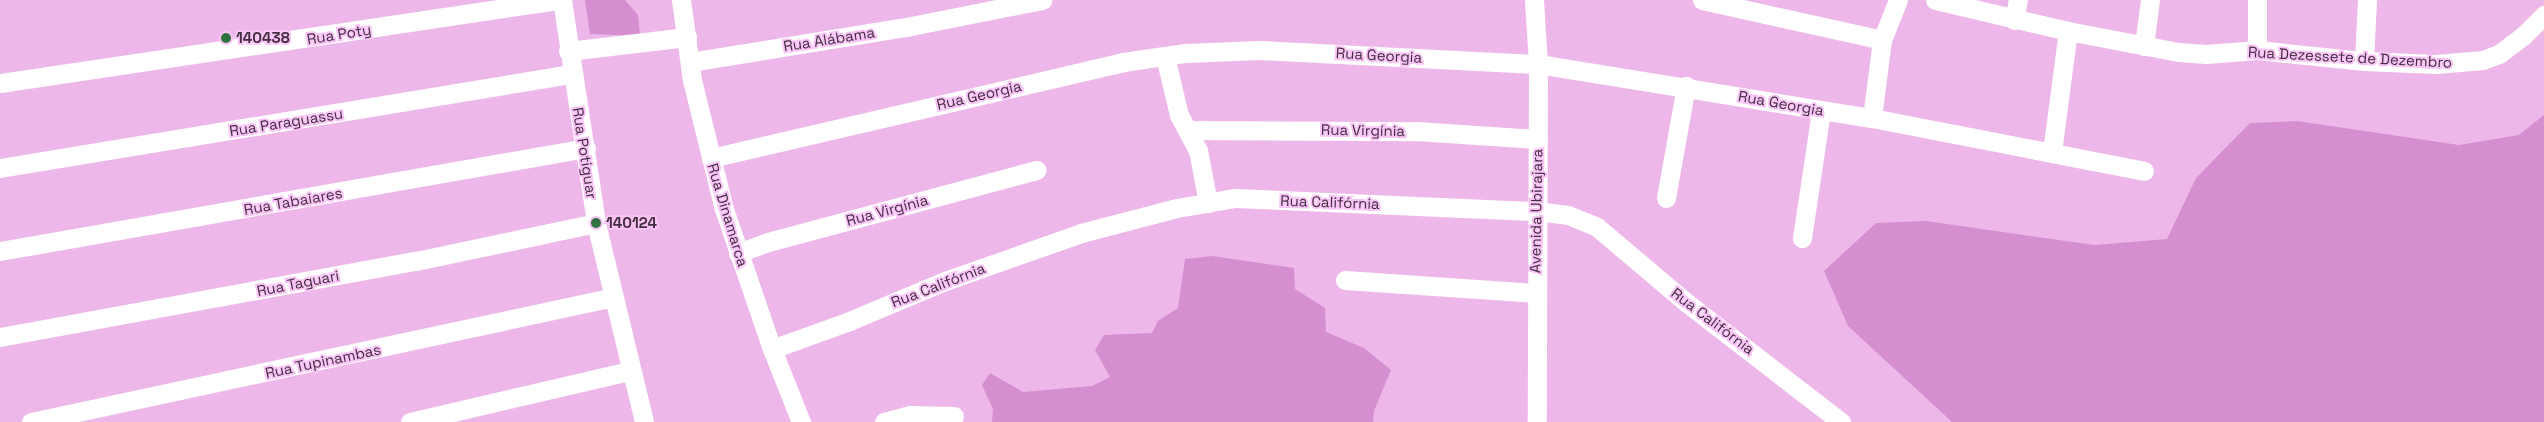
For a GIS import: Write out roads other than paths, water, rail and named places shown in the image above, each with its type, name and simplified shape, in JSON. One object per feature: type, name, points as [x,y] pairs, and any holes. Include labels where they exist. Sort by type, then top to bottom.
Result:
[{"type":"street","name":"Rua Poty","points":[[0,83],[558,0]]},
{"type":"street","name":"Rua Potiguar","points":[[562,0],[571,74],[586,148],[596,223],[629,371],[644,422]]},
{"type":"street","name":"Rua Dinamarca","points":[[681,0],[690,62],[711,158],[738,254],[772,349],[802,422]]},
{"type":"street","name":"Rua Alábama","points":[[690,62],[1042,0]]},
{"type":"street","name":"Avenida Ubirajara","points":[[1534,0],[1538,64],[1535,293],[1537,422]]},
{"type":"street","points":[[1702,0],[1774,8],[1882,40]]},
{"type":"street","points":[[1872,118],[1882,40],[1898,0]]},
{"type":"street","name":"Rua Dezessete de Dezembro","points":[[1935,0],[2068,32],[2144,46],[2206,54],[2257,50],[2364,61],[2436,64],[2483,60],[2524,36],[2544,14]]},
{"type":"street","points":[[2014,20],[2018,0]]},
{"type":"street","points":[[2144,46],[2150,0]]},
{"type":"street","points":[[2257,50],[2258,0]]},
{"type":"street","points":[[2364,61],[2367,0]]},
{"type":"street","points":[[2052,152],[2068,32]]},
{"type":"street","points":[[568,51],[687,37]]},
{"type":"street","name":"Rua Georgia","points":[[711,158],[1122,62],[1165,56],[1259,50],[1538,64],[1686,86],[1821,111],[1872,118],[2144,171]]},
{"type":"street","points":[[1165,56],[1173,97],[1189,130],[1202,165],[1208,203]]},
{"type":"street","name":"Rua Paraguassu","points":[[0,168],[571,74]]},
{"type":"street","points":[[1666,198],[1686,86]]},
{"type":"street","points":[[1802,238],[1821,111]]},
{"type":"street","name":"Rua Virgínia","points":[[1189,130],[1416,131],[1538,139]]},
{"type":"street","name":"Rua Tabaiares","points":[[0,251],[586,148]]},
{"type":"street","name":"Rua Virgínia","points":[[738,254],[768,242],[1036,170]]},
{"type":"street","name":"Rua Califórnia","points":[[772,349],[847,322],[944,281],[1081,233],[1235,198],[1536,211],[1568,216],[1598,227],[1687,302],[1841,422]]},
{"type":"street","name":"Rua Taguari","points":[[0,337],[416,261],[596,223]]},
{"type":"street","points":[[1345,280],[1535,293]]},
{"type":"street","name":"Rua Tupinambas","points":[[31,422],[614,297]]},
{"type":"street","points":[[410,422],[629,371]]},
{"type":"street","points":[[884,422],[910,415],[954,416]]},
{"type":"place","name":"140438","points":[[226,38]]},
{"type":"place","name":"140124","points":[[596,223]]}]
